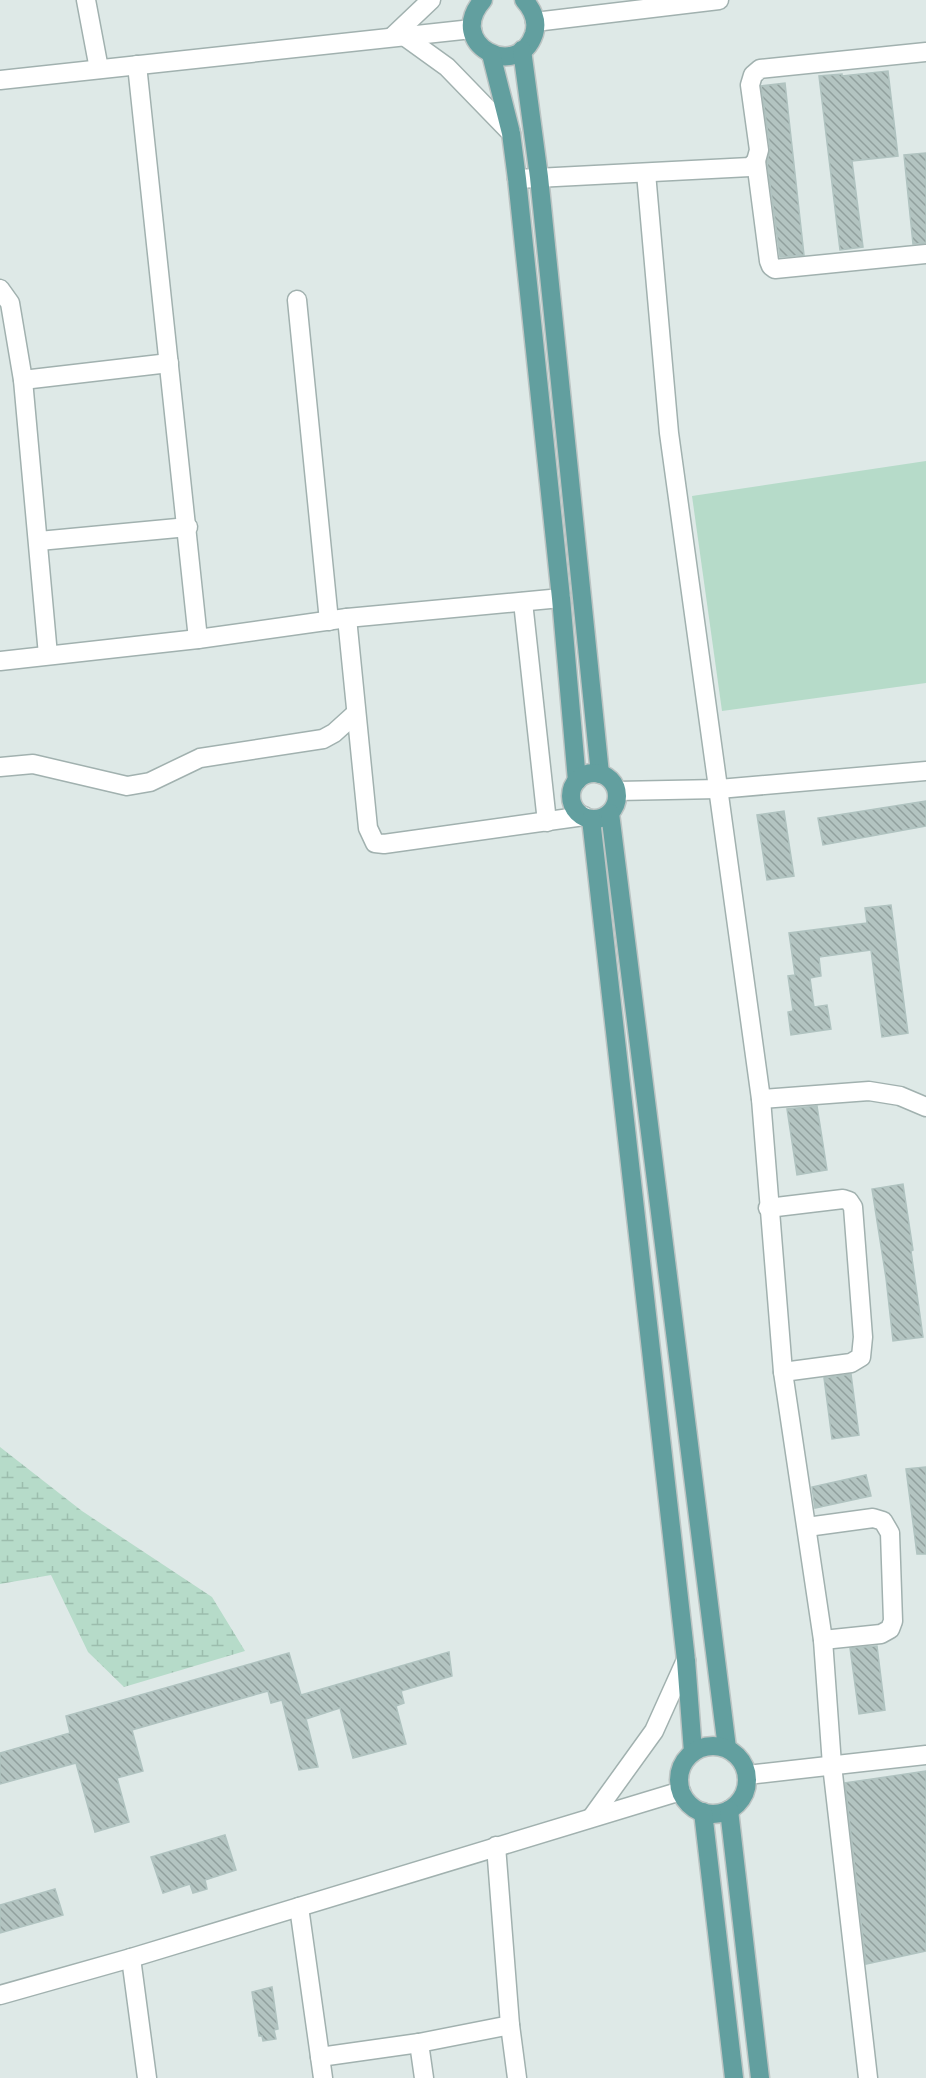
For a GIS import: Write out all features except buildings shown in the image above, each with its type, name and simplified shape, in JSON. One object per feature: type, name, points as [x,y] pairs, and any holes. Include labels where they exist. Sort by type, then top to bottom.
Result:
[{"type":"main road","points":[[483,0],[476,8],[472,18],[472,28],[478,44],[491,54],[507,56],[522,50],[532,38],[536,22],[530,6],[524,0]]},
{"type":"main road","points":[[522,50],[539,177],[600,774]]},
{"type":"main road","points":[[491,54],[511,133],[517,179],[561,598],[577,782]]},
{"type":"main road","points":[[587,774],[600,774],[611,780],[616,791],[615,807],[604,817],[587,817],[574,807],[572,801],[573,787],[577,782],[587,774]]},
{"type":"main road","points":[[610,813],[727,1748]]},
{"type":"main road","points":[[587,817],[686,1660],[693,1752]]},
{"type":"main road","points":[[710,1746],[727,1748],[737,1755],[743,1764],[747,1775],[744,1795],[729,1810],[721,1813],[703,1812],[693,1808],[686,1800],[681,1791],[680,1769],[685,1759],[693,1752],[710,1746]]},
{"type":"main road","points":[[729,1810],[760,2078]]},
{"type":"main road","points":[[703,1812],[734,2078]]},
{"type":"street","points":[[86,0],[99,69]]},
{"type":"street","points":[[398,37],[431,0]]},
{"type":"street","points":[[536,22],[719,0]]},
{"type":"street","points":[[0,80],[472,28]]},
{"type":"street","points":[[398,37],[447,67],[511,133]]},
{"type":"street","points":[[926,52],[760,69],[753,75],[750,85],[759,150],[756,161],[771,266],[775,268],[926,254]]},
{"type":"street","points":[[137,65],[188,527],[198,639]]},
{"type":"street","points":[[517,179],[738,168],[750,167],[756,161]]},
{"type":"street","points":[[646,173],[669,433],[761,1099],[783,1372],[823,1640],[832,1765],[868,2078]]},
{"type":"street","points":[[0,289],[9,303],[23,380],[48,656]]},
{"type":"street","points":[[297,300],[338,620],[355,714],[368,828],[375,843],[384,844],[587,817]]},
{"type":"street","points":[[23,380],[169,363]]},
{"type":"street","points":[[39,541],[188,527]]},
{"type":"street","points":[[0,661],[198,639],[338,620],[561,598]]},
{"type":"street","points":[[523,602],[547,822]]},
{"type":"street","points":[[0,767],[33,764],[115,784],[139,784],[150,782],[200,758],[323,739],[334,733],[355,714]]},
{"type":"street","points":[[616,791],[719,789],[926,771]]},
{"type":"street","points":[[761,1099],[869,1091],[900,1096],[926,1107]]},
{"type":"street","points":[[768,1208],[843,1198],[853,1207],[863,1337],[861,1357],[851,1363],[783,1372]]},
{"type":"street","points":[[807,1527],[873,1518],[883,1521],[890,1533],[893,1621],[890,1629],[881,1634],[823,1640]]},
{"type":"street","points":[[591,1817],[654,1731],[686,1660]]},
{"type":"street","points":[[747,1775],[926,1755]]},
{"type":"street","points":[[0,1995],[131,1958],[681,1791]]},
{"type":"street","points":[[496,1846],[510,2025],[517,2078]]},
{"type":"street","points":[[299,1907],[323,2078]]},
{"type":"street","points":[[131,1958],[147,2078]]},
{"type":"street","points":[[321,2057],[419,2043],[510,2025]]},
{"type":"street","points":[[419,2043],[424,2078]]},
{"type":"green space","points":[[926,461],[926,683],[722,711],[692,496]]},
{"type":"green space","points":[[0,1447],[82,1511],[212,1597],[245,1651],[124,1687],[88,1652],[51,1575],[0,1584]]}]
